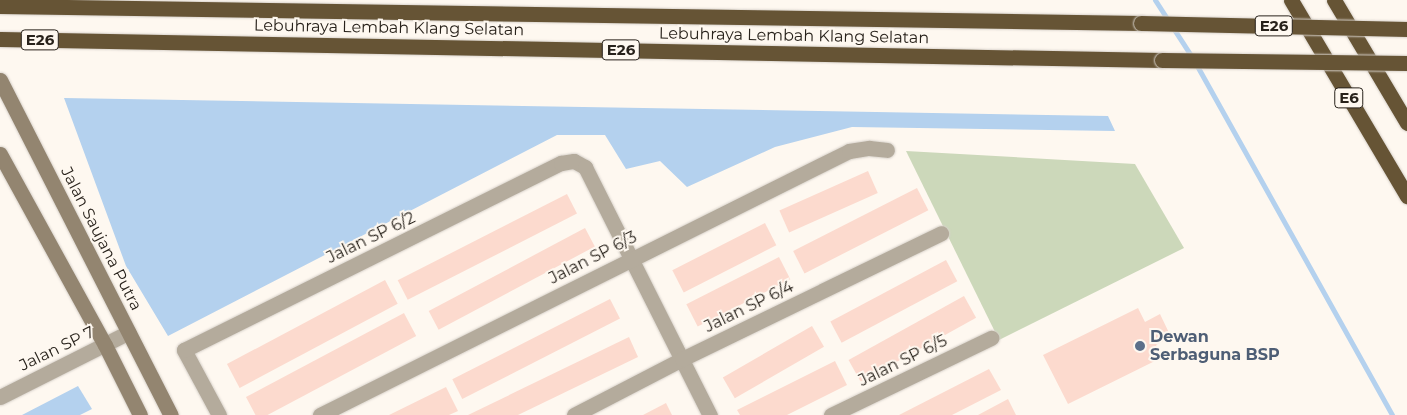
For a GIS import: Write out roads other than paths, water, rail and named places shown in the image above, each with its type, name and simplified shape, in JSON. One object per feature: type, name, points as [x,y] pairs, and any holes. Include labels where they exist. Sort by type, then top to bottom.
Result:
[{"type":"highway","name":"E6","points":[[1291,0],[1407,196]]},
{"type":"highway","name":"E6","points":[[1334,0],[1407,123]]},
{"type":"highway","name":"Lebuhraya Lembah Klang Selatan","points":[[0,6],[1141,23],[1407,29]]},
{"type":"highway","name":"Lebuhraya Lembah Klang Selatan","points":[[0,39],[1407,63]]},
{"type":"main road","name":"Jalan Saujana Putra","points":[[0,80],[171,415]]},
{"type":"main road","points":[[0,154],[105,345],[140,415]]},
{"type":"street","name":"Jalan SP 6/3","points":[[320,415],[849,151],[869,148],[887,150]]},
{"type":"street","name":"Jalan SP 6/2","points":[[219,415],[184,350],[561,163],[574,161],[585,167],[632,258]]},
{"type":"street","name":"Jalan SP 6/4","points":[[574,415],[682,359],[941,233]]},
{"type":"street","points":[[632,258],[710,415]]},
{"type":"street","name":"Jalan SP 7","points":[[0,397],[130,332]]},
{"type":"street","name":"Jalan SP 6/5","points":[[831,415],[991,338]]},
{"type":"water","points":[[64,98],[1108,116],[1115,131],[852,127],[775,147],[687,187],[660,161],[626,169],[605,135],[557,135],[168,336],[126,266]]},
{"type":"water","points":[[78,386],[92,409],[80,415],[22,415]]},
{"type":"waterway","points":[[1155,0],[1192,57]]},
{"type":"waterway","points":[[1196,64],[1392,415]]},
{"type":"place","name":"Dewan Serbaguna BSP","points":[[1140,346]]}]
